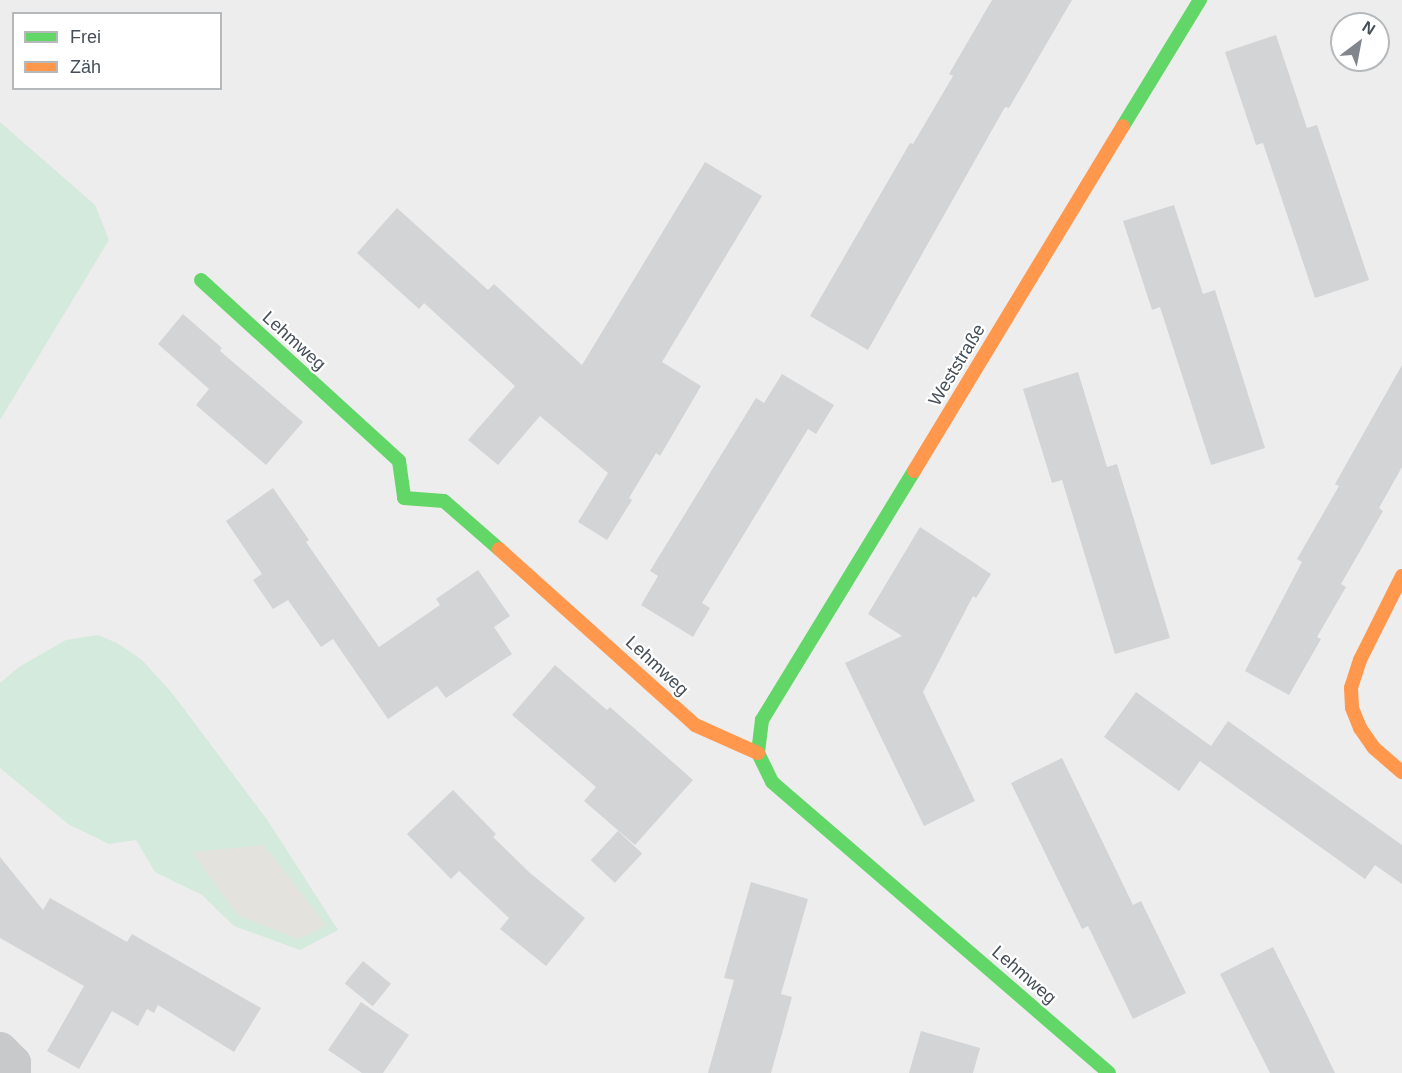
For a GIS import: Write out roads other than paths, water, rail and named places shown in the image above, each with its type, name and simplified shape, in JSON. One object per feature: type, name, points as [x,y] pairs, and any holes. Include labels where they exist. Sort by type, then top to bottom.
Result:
[{"type":"street","name":"Weststraße","points":[[758,753],[758,737],[762,720],[1200,0]]},
{"type":"street","name":"Lehmweg","points":[[201,280],[399,461],[404,498],[444,501],[581,620],[695,725],[758,753],[772,782],[1109,1073]]},
{"type":"street","points":[[1402,576],[1360,660],[1351,688],[1352,708],[1360,729],[1374,748],[1402,772]]},
{"type":"street","points":[[0,1048],[15,1062],[14,1073]]}]
